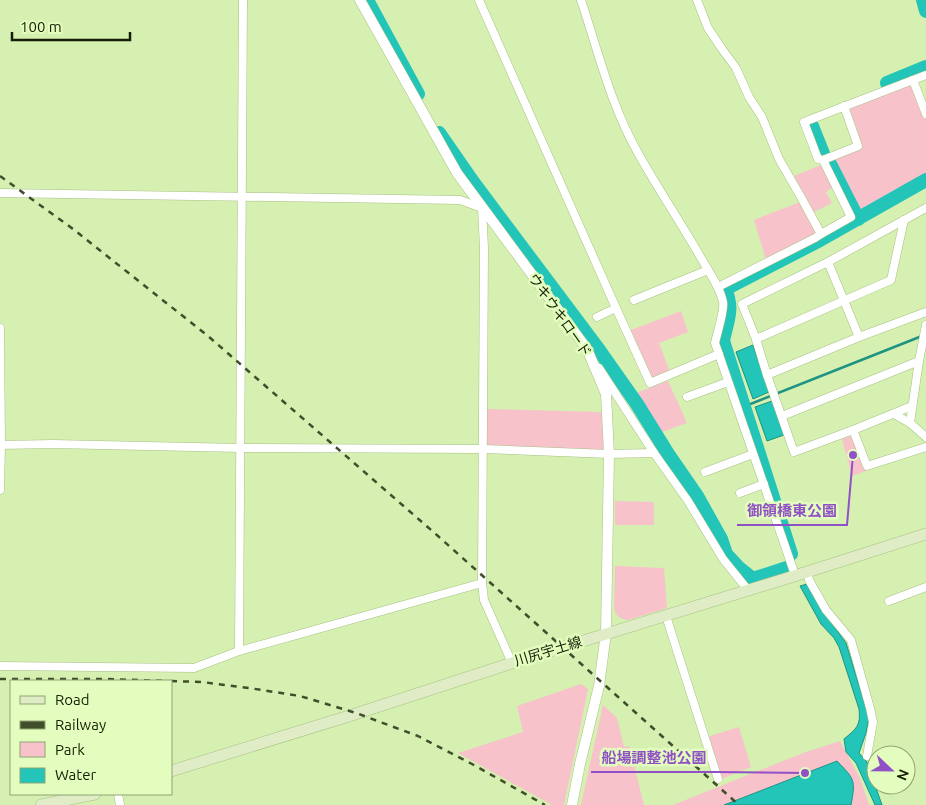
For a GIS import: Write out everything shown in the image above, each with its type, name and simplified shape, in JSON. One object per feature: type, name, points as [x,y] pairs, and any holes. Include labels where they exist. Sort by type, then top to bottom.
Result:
[{"type":"main road","name":"川尻宇土線","points":[[172,771],[926,534]]},
{"type":"main road","points":[[41,805],[89,795]]},
{"type":"street","points":[[240,651],[243,0]]},
{"type":"street","name":"ウキウキロード","points":[[360,0],[457,173],[587,349],[606,394],[609,454],[606,633],[600,686],[580,764],[572,805]]},
{"type":"street","points":[[479,0],[650,383],[719,354]]},
{"type":"street","points":[[581,0],[624,128],[718,287],[724,304],[715,343],[764,484],[801,574],[809,580],[826,610],[851,640],[873,722],[869,745]]},
{"type":"street","points":[[697,0],[708,28],[736,68],[749,98],[762,117],[779,159],[820,234]]},
{"type":"street","points":[[844,106],[858,146],[823,160],[818,159],[804,122],[844,106],[926,75]]},
{"type":"street","points":[[913,80],[926,114]]},
{"type":"street","points":[[718,287],[815,238],[851,217],[823,160]]},
{"type":"street","points":[[0,193],[460,200],[482,208],[484,248],[482,583],[484,600],[512,663]]},
{"type":"street","points":[[912,406],[794,452],[756,339],[742,304],[828,262],[926,208]]},
{"type":"street","points":[[756,339],[891,280],[904,220]]},
{"type":"street","points":[[828,262],[859,337]]},
{"type":"street","points":[[634,300],[708,270]]},
{"type":"street","points":[[597,317],[616,308]]},
{"type":"street","points":[[767,375],[926,312]]},
{"type":"street","points":[[910,423],[926,325]]},
{"type":"street","points":[[0,328],[0,490]]},
{"type":"street","points":[[587,349],[654,454],[688,501],[723,559],[748,590]]},
{"type":"street","points":[[782,416],[919,361]]},
{"type":"street","points":[[687,397],[728,382]]},
{"type":"street","points":[[894,414],[910,423],[926,437]]},
{"type":"street","points":[[854,430],[867,466],[926,448]]},
{"type":"street","points":[[1,445],[484,449],[654,454]]},
{"type":"street","points":[[706,472],[753,454]]},
{"type":"street","points":[[740,493],[764,484]]},
{"type":"street","points":[[0,666],[194,668],[240,651],[482,583]]},
{"type":"street","points":[[889,601],[926,587]]},
{"type":"street","points":[[666,616],[718,779]]},
{"type":"green space","points":[[913,80],[926,114],[926,176],[860,213],[831,157],[858,146],[844,106]]},
{"type":"green space","points":[[821,165],[832,188],[826,192],[832,203],[814,212],[794,176]]},
{"type":"green space","points":[[800,202],[816,233],[815,236],[766,260],[754,220]]},
{"type":"green space","points":[[681,311],[688,332],[659,343],[670,372],[651,379],[631,330]]},
{"type":"green space","points":[[668,381],[687,423],[659,433],[636,393]]},
{"type":"green space","points":[[487,409],[602,412],[605,431],[605,451],[486,446]]},
{"type":"green space","points":[[853,435],[866,471],[852,476],[842,439]]},
{"type":"green space","points":[[615,501],[654,502],[654,525],[615,525]]},
{"type":"green space","points":[[615,566],[664,568],[667,608],[628,620],[618,616],[615,613],[614,607]]},
{"type":"green space","points":[[581,684],[588,689],[564,805],[552,805],[458,753],[523,732],[517,706]]},
{"type":"green space","points":[[603,705],[617,718],[624,747],[629,746],[644,805],[581,805]]},
{"type":"green space","points":[[739,727],[751,767],[721,779],[707,737]]},
{"type":"green space","points":[[840,741],[860,778],[869,805],[673,805],[803,753]]},
{"type":"water","points":[[753,345],[769,392],[753,399],[736,352]]},
{"type":"water","points":[[772,401],[784,435],[767,441],[755,407]]},
{"type":"water","points":[[807,584],[822,610],[846,643],[869,718],[859,753],[866,761],[866,785],[856,763],[846,752],[844,739],[857,727],[859,709],[839,647],[834,638],[821,624],[800,586]]},
{"type":"water","points":[[837,761],[852,780],[851,805],[724,805]]},
{"type":"water","points":[[870,795],[879,795],[882,805],[875,805]]},
{"type":"waterway","points":[[367,0],[418,94]]},
{"type":"waterway","points":[[923,0],[926,11]]},
{"type":"waterway","points":[[887,83],[926,67]]},
{"type":"waterway","points":[[812,126],[824,156]]},
{"type":"waterway","points":[[439,133],[637,404],[697,496],[721,539],[726,554],[753,579],[787,568]]},
{"type":"waterway","points":[[830,164],[858,219]]},
{"type":"waterway","points":[[791,554],[723,341],[729,309],[728,296],[725,289],[820,240],[926,180]]},
{"type":"waterway","points":[[743,407],[922,336]]},
{"type":"railway","points":[[0,176],[73,229],[208,336],[438,536],[739,805]]},
{"type":"railway","points":[[0,679],[136,680]]},
{"type":"railway","points":[[172,681],[202,682],[300,696],[356,713],[418,736],[545,805]]},
{"type":"place","name":"御領橋東公園","points":[[853,455]]},
{"type":"place","name":"船場調整池公園","points":[[805,773]]}]
